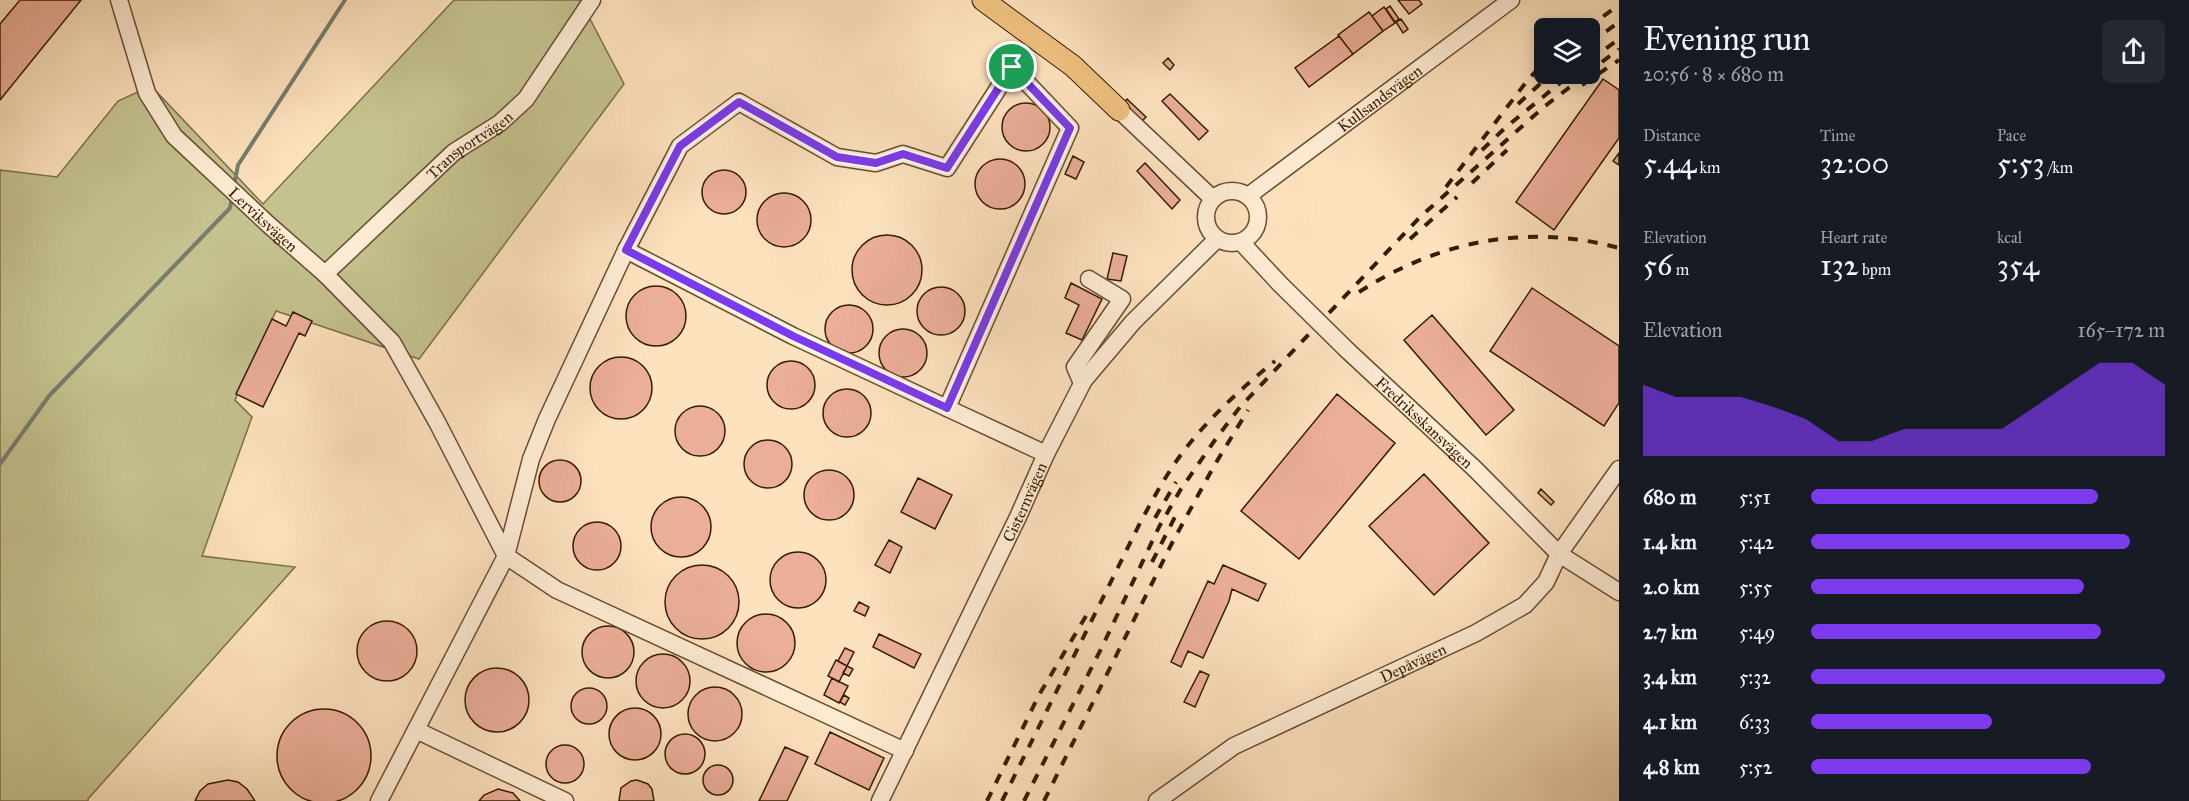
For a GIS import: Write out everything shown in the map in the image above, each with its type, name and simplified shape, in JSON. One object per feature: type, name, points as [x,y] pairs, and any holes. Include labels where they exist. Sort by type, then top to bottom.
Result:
[{"type":"main road","points":[[983,0],[1073,66],[1119,110]]},
{"type":"street","name":"Lerviksvägen","points":[[119,0],[147,93],[174,136],[325,274],[392,342],[437,422],[506,556]]},
{"type":"street","name":"Transportvägen","points":[[325,274],[454,152],[500,123],[526,99],[592,0]]},
{"type":"street","name":"Kullsandsvägen","points":[[1248,196],[1511,0]]},
{"type":"street","points":[[379,801],[506,556],[531,459],[547,419],[626,250],[680,146],[739,102],[837,157],[876,163],[903,154],[947,168],[1012,67],[1070,128],[947,408]]},
{"type":"street","points":[[1119,110],[1213,198]]},
{"type":"street","points":[[1234,190],[1248,196],[1254,202],[1258,217],[1254,232],[1241,242],[1224,243],[1217,239],[1206,224],[1208,206],[1213,198],[1226,191],[1234,190]]},
{"type":"street","name":"Cisternvägen","points":[[880,801],[1082,383],[1133,322],[1217,239]]},
{"type":"street","name":"Fredriksskansvägen","points":[[1241,242],[1347,350],[1474,469],[1559,554],[1619,592]]},
{"type":"street","points":[[626,250],[793,336],[1046,454]]},
{"type":"street","points":[[1082,383],[1075,367],[1122,299],[1089,279]]},
{"type":"street","name":"Depåvägen","points":[[1157,801],[1234,746],[1476,633],[1525,605],[1546,582],[1559,554],[1619,469]]},
{"type":"street","points":[[506,556],[556,590],[905,751]]},
{"type":"street","points":[[416,730],[565,801]]},
{"type":"shaded area","points":[[454,0],[580,0],[624,84],[419,359],[276,311],[235,400],[252,417],[202,556],[295,567],[88,801],[0,801],[0,170],[57,177],[118,101],[151,86],[263,204]]},
{"type":"building","points":[[20,0],[81,0],[0,100],[0,24]]},
{"type":"building","points":[[1398,0],[1419,0],[1422,4],[1409,14]]},
{"type":"building","points":[[1390,6],[1399,19],[1395,22],[1386,9]]},
{"type":"building","points":[[1384,7],[1395,23],[1383,31],[1372,16]]},
{"type":"building","points":[[1369,12],[1383,31],[1353,54],[1338,35]]},
{"type":"building","points":[[1401,19],[1408,29],[1403,33],[1396,22]]},
{"type":"building","points":[[1339,36],[1353,54],[1309,87],[1295,68]]},
{"type":"building","points":[[1168,58],[1174,65],[1170,70],[1163,63]]},
{"type":"building","points":[[1603,79],[1619,90],[1619,138],[1554,230],[1516,202]]},
{"type":"building","points":[[1170,94],[1208,131],[1199,140],[1162,101]]},
{"type":"building","points":[[1127,99],[1146,117],[1140,123],[1122,105]]},
{"type":"building","points":[[1026,103],[1043,110],[1050,127],[1043,144],[1026,151],[1009,144],[1002,127],[1009,110]]},
{"type":"building","points":[[1619,153],[1619,165],[1613,161]]},
{"type":"building","points":[[1073,156],[1084,162],[1076,179],[1065,174]]},
{"type":"building","points":[[1000,159],[1018,166],[1025,184],[1018,202],[1000,209],[982,202],[975,184],[982,166]]},
{"type":"building","points":[[1145,163],[1180,200],[1172,209],[1137,171]]},
{"type":"building","points":[[724,170],[733,171],[740,176],[745,183],[745,201],[740,208],[733,213],[724,214],[715,213],[708,208],[703,201],[702,192],[703,183],[708,176],[715,171]]},
{"type":"building","points":[[784,193],[794,195],[803,201],[809,210],[811,220],[809,230],[803,239],[794,245],[784,247],[774,245],[765,239],[759,230],[757,220],[759,210],[765,201],[774,195]]},
{"type":"building","points":[[887,235],[906,241],[916,251],[922,270],[916,289],[906,299],[887,305],[868,299],[858,289],[852,270],[858,251],[868,241]]},
{"type":"building","points":[[1113,253],[1127,256],[1121,281],[1107,279]]},
{"type":"building","points":[[1071,283],[1102,299],[1082,340],[1066,333],[1079,305],[1065,298]]},
{"type":"building","points":[[650,286],[662,286],[673,291],[681,299],[686,316],[684,328],[673,341],[662,346],[650,346],[639,341],[631,333],[626,322],[626,310],[631,299],[639,291]]},
{"type":"building","points":[[936,287],[946,287],[958,294],[965,306],[965,316],[958,328],[946,335],[936,335],[921,324],[917,316],[917,306],[928,291]]},
{"type":"building","points":[[1532,288],[1619,346],[1619,403],[1604,426],[1490,351]]},
{"type":"building","points":[[844,305],[854,305],[866,312],[873,324],[873,334],[866,346],[854,353],[844,353],[829,342],[825,334],[825,324],[836,309]]},
{"type":"building","points":[[293,312],[312,321],[305,336],[299,333],[263,407],[236,394],[272,319],[286,326]]},
{"type":"building","points":[[1432,315],[1514,410],[1486,435],[1404,340]]},
{"type":"building","points":[[903,329],[920,336],[927,353],[920,370],[903,377],[886,370],[879,353],[886,336]]},
{"type":"building","points":[[621,357],[643,366],[652,388],[643,410],[621,419],[599,410],[590,388],[599,366]]},
{"type":"building","points":[[786,361],[796,361],[808,368],[815,380],[815,390],[808,402],[796,409],[786,409],[771,398],[767,390],[767,380],[778,365]]},
{"type":"building","points":[[842,389],[852,389],[864,396],[871,408],[871,418],[864,430],[852,437],[842,437],[827,426],[823,418],[823,408],[834,393]]},
{"type":"building","points":[[1337,394],[1395,443],[1299,559],[1241,511]]},
{"type":"building","points":[[695,406],[705,406],[718,413],[725,426],[725,436],[718,449],[705,456],[695,456],[686,452],[679,445],[675,436],[675,426],[679,417],[686,410]]},
{"type":"building","points":[[763,440],[773,440],[785,447],[792,459],[792,469],[785,481],[773,488],[763,488],[748,477],[744,469],[744,459],[755,444]]},
{"type":"building","points":[[560,460],[568,461],[575,466],[580,473],[580,489],[575,496],[568,501],[560,502],[552,501],[545,496],[540,489],[539,481],[540,473],[545,466],[552,461]]},
{"type":"building","points":[[824,470],[834,470],[847,477],[854,490],[854,500],[847,513],[834,520],[824,520],[815,516],[808,509],[804,500],[804,490],[808,481],[815,474]]},
{"type":"building","points":[[1424,474],[1489,543],[1434,595],[1369,526]]},
{"type":"building","points":[[918,478],[952,495],[935,529],[901,512]]},
{"type":"building","points":[[1541,489],[1554,502],[1551,505],[1538,493]]},
{"type":"building","points":[[681,497],[698,502],[706,510],[711,527],[706,544],[698,552],[681,557],[664,552],[656,544],[651,527],[656,510],[664,502]]},
{"type":"building","points":[[592,522],[602,522],[614,529],[621,541],[621,551],[614,563],[602,570],[592,570],[577,559],[573,551],[573,541],[584,526]]},
{"type":"building","points":[[889,540],[902,547],[890,573],[875,565]]},
{"type":"building","points":[[792,552],[804,552],[814,556],[822,564],[826,580],[822,596],[814,604],[804,608],[792,608],[782,604],[774,596],[770,586],[770,574],[774,564],[782,556]]},
{"type":"building","points":[[702,565],[716,568],[728,576],[736,588],[739,602],[736,616],[728,628],[716,636],[702,639],[688,636],[676,628],[668,616],[665,602],[668,588],[676,576],[688,568]]},
{"type":"building","points":[[1223,565],[1266,584],[1258,601],[1232,589],[1229,601],[1203,658],[1188,651],[1181,667],[1171,662],[1208,581],[1214,584]]},
{"type":"building","points":[[859,602],[869,607],[865,616],[854,611]]},
{"type":"building","points":[[766,614],[782,619],[790,627],[795,643],[790,659],[782,667],[766,672],[750,667],[742,659],[737,643],[742,627],[750,619]]},
{"type":"building","points":[[381,621],[393,621],[404,626],[412,634],[417,651],[415,663],[404,676],[393,681],[381,681],[370,676],[362,668],[357,657],[357,645],[362,634],[370,626]]},
{"type":"building","points":[[608,626],[618,628],[626,634],[632,642],[634,652],[632,662],[626,670],[618,676],[608,678],[598,676],[590,670],[584,662],[582,652],[584,642],[590,634],[598,628]]},
{"type":"building","points":[[879,634],[921,654],[914,668],[873,647]]},
{"type":"building","points":[[845,648],[854,652],[847,666],[838,661]]},
{"type":"building","points":[[663,654],[673,656],[682,662],[688,671],[690,681],[688,691],[682,700],[673,706],[663,708],[653,706],[644,700],[638,691],[636,681],[638,671],[644,662],[653,656]]},
{"type":"building","points":[[836,660],[847,666],[839,682],[828,676]]},
{"type":"building","points":[[847,666],[853,669],[849,676],[843,673]]},
{"type":"building","points":[[491,668],[503,668],[520,677],[527,688],[529,700],[527,712],[520,723],[503,732],[491,732],[479,727],[470,718],[465,706],[465,694],[470,682],[479,673]]},
{"type":"building","points":[[1200,671],[1209,675],[1195,707],[1184,702]]},
{"type":"building","points":[[832,678],[848,686],[839,703],[824,695]]},
{"type":"building","points":[[715,687],[725,689],[734,695],[740,704],[742,714],[740,724],[734,733],[725,739],[715,741],[705,739],[696,733],[690,724],[688,714],[690,704],[696,695],[705,689]]},
{"type":"building","points":[[589,688],[602,693],[607,706],[602,719],[589,724],[576,719],[571,706],[576,693]]},
{"type":"building","points":[[844,695],[849,698],[845,705],[840,702]]},
{"type":"building","points":[[630,708],[640,708],[654,715],[661,734],[654,753],[640,760],[630,760],[620,756],[613,749],[609,739],[609,729],[613,719],[620,712]]},
{"type":"building","points":[[315,710],[333,710],[350,717],[363,730],[370,747],[370,765],[363,782],[350,795],[333,802],[315,802],[298,795],[285,782],[278,765],[278,747],[285,730],[298,717]]},
{"type":"building","points":[[830,732],[884,758],[869,790],[815,764]]},
{"type":"building","points":[[685,734],[699,740],[705,754],[699,768],[685,774],[671,768],[665,754],[671,740]]},
{"type":"building","points":[[565,745],[579,750],[584,764],[579,778],[565,783],[551,778],[546,764],[551,750]]},
{"type":"building","points":[[785,747],[808,757],[787,801],[759,801]]},
{"type":"building","points":[[718,765],[729,769],[733,780],[729,791],[718,795],[707,791],[703,780],[707,769]]},
{"type":"building","points":[[228,780],[238,782],[247,789],[255,801],[195,801],[200,791],[208,784]]},
{"type":"building","points":[[637,780],[648,784],[652,789],[654,801],[619,801],[621,788]]},
{"type":"building","points":[[498,789],[513,793],[520,801],[479,801],[484,795]]},
{"type":"waterway","points":[[234,186],[238,165],[345,0]]},
{"type":"waterway","points":[[0,464],[49,396],[230,208],[232,196]]},
{"type":"railway","points":[[1600,19],[1619,5]]},
{"type":"railway","points":[[1600,36],[1619,22]]},
{"type":"railway","points":[[1600,53],[1619,39]]},
{"type":"railway","points":[[1602,62],[1619,49]]},
{"type":"railway","points":[[1582,85],[1619,60]]},
{"type":"railway","points":[[1446,187],[1534,73]]},
{"type":"railway","points":[[1518,104],[1540,84]]},
{"type":"railway","points":[[1482,150],[1559,84]]},
{"type":"railway","points":[[1024,801],[1102,647],[1159,527],[1181,489],[1240,407],[1420,217],[1545,106],[1574,84]]},
{"type":"railway","points":[[1472,183],[1507,150]]},
{"type":"railway","points":[[1410,239],[1457,197]]},
{"type":"railway","points":[[1359,292],[1389,274],[1420,260],[1484,241],[1517,237],[1551,237],[1619,248]]},
{"type":"railway","points":[[1002,801],[1140,523],[1167,475],[1206,424],[1275,361]]},
{"type":"railway","points":[[1044,801],[1172,543],[1248,410]]},
{"type":"railway","points":[[1155,518],[1176,482]]},
{"type":"railway","points":[[1152,562],[1178,511]]},
{"type":"railway","points":[[987,801],[1039,695],[1086,616]]},
{"type":"route","points":[[1012,67],[1070,128],[947,408],[793,336],[626,250],[680,146],[739,102],[837,157],[876,163],[903,154],[947,168],[1012,67]]}]
